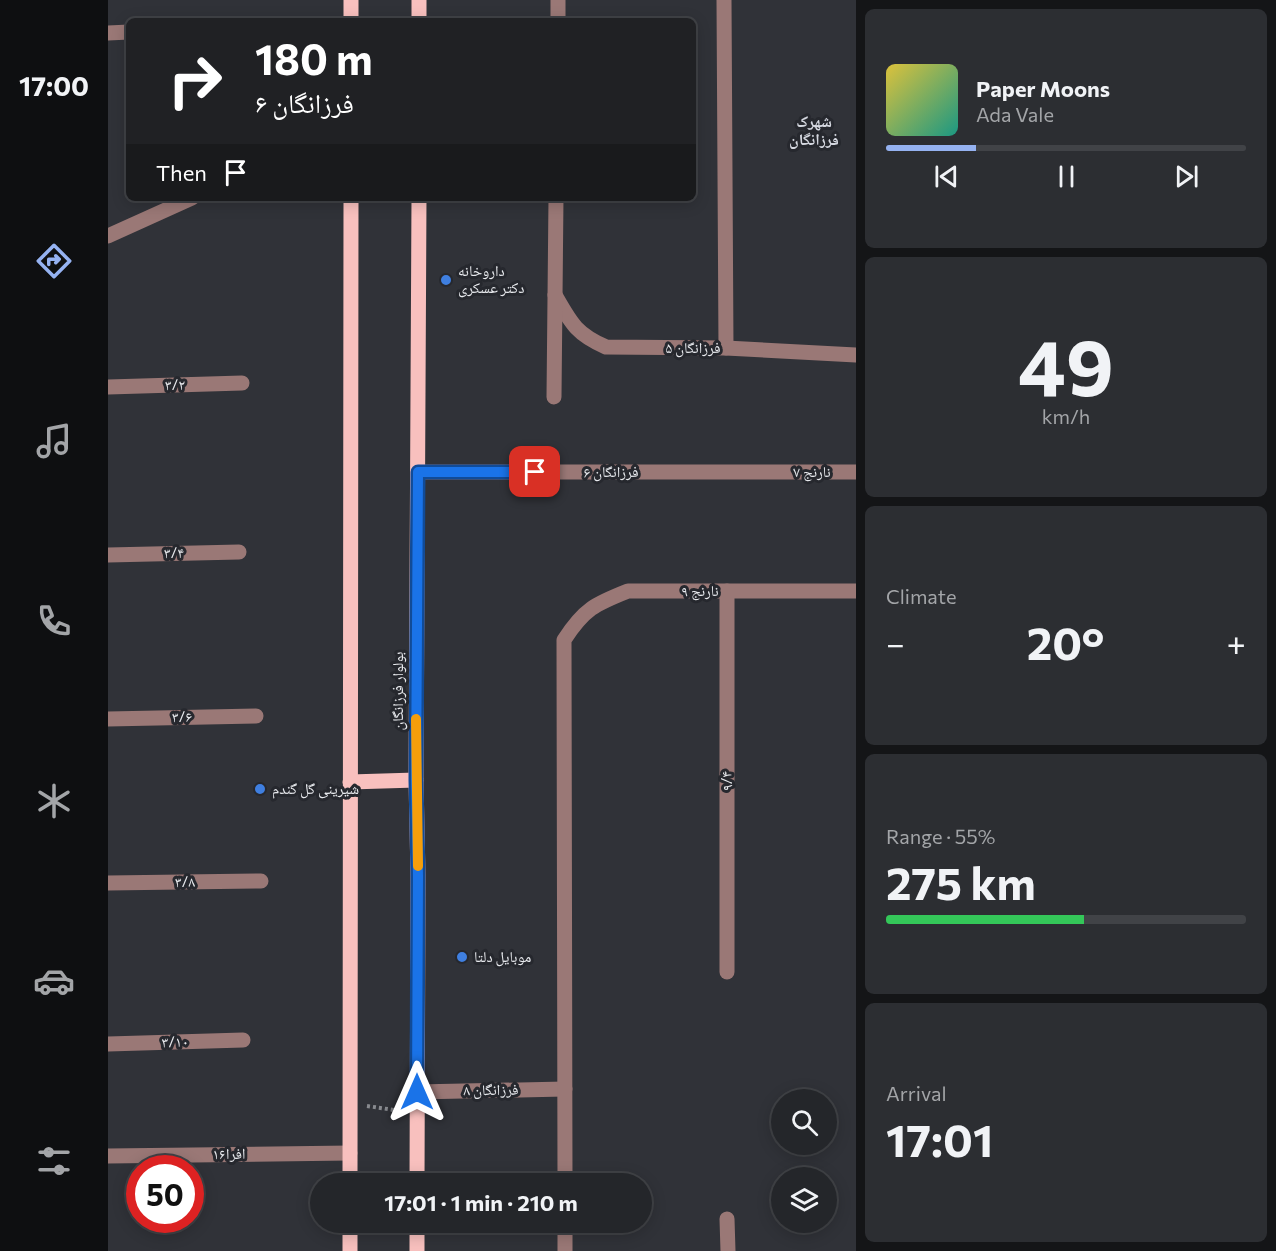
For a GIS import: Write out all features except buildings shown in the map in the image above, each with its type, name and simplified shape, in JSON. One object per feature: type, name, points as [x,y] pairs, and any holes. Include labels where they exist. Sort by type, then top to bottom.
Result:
[{"type":"main road","points":[[351,0],[351,18]]},
{"type":"main road","points":[[419,0],[419,18]]},
{"type":"main road","points":[[350,1173],[351,201]]},
{"type":"main road","name":"بولوار فرزانگان","points":[[417,1173],[416,780],[419,201]]},
{"type":"main road","points":[[350,782],[416,780]]},
{"type":"main road","points":[[350,1233],[350,1251]]},
{"type":"main road","points":[[417,1233],[417,1251]]},
{"type":"street","points":[[558,0],[558,18]]},
{"type":"street","points":[[724,0],[726,348]]},
{"type":"street","points":[[108,33],[126,32]]},
{"type":"street","points":[[108,236],[185,201]]},
{"type":"street","points":[[554,397],[556,201]]},
{"type":"street","name":"فرزانگان ۵","points":[[555,295],[572,324],[588,339],[606,348],[726,348],[856,355]]},
{"type":"street","name":"۳/۲","points":[[108,387],[242,383]]},
{"type":"street","name":"فرزانگان ۶","points":[[418,472],[768,472]]},
{"type":"street","name":"نارنج ۷","points":[[768,472],[856,472]]},
{"type":"street","name":"۳/۴","points":[[108,555],[239,552]]},
{"type":"street","name":"نارنج ۹","points":[[565,1089],[564,640],[576,621],[595,605],[628,591],[856,591]]},
{"type":"street","name":"۹/۴","points":[[727,591],[727,972]]},
{"type":"street","name":"۳/۶","points":[[108,719],[256,716]]},
{"type":"street","name":"۳/۸","points":[[108,883],[261,881]]},
{"type":"street","name":"۳/۱۰","points":[[108,1044],[243,1040]]},
{"type":"street","points":[[565,1089],[565,1173]]},
{"type":"street","name":"فرزانگان ۸","points":[[417,1092],[565,1089]]},
{"type":"street","name":"۱۶افرا","points":[[108,1156],[350,1153]]},
{"type":"street","points":[[728,1219],[728,1251]]},
{"type":"street","points":[[565,1233],[565,1251]]},
{"type":"path","points":[[350,1103],[417,1113]]},
{"type":"slow traffic","points":[[416,719],[418,866]]},
{"type":"place","name":"داروخانه دکتر عسکری","points":[[446,280]]},
{"type":"place","name":"شیرینی گل گندم","points":[[260,789]]},
{"type":"place","name":"موبایل دلتا","points":[[462,957]]},
{"type":"district","name":"شهرک فرزانگان","points":[[814,130]]},
{"type":"route","points":[[417,1092],[418,472],[535,472]]}]
